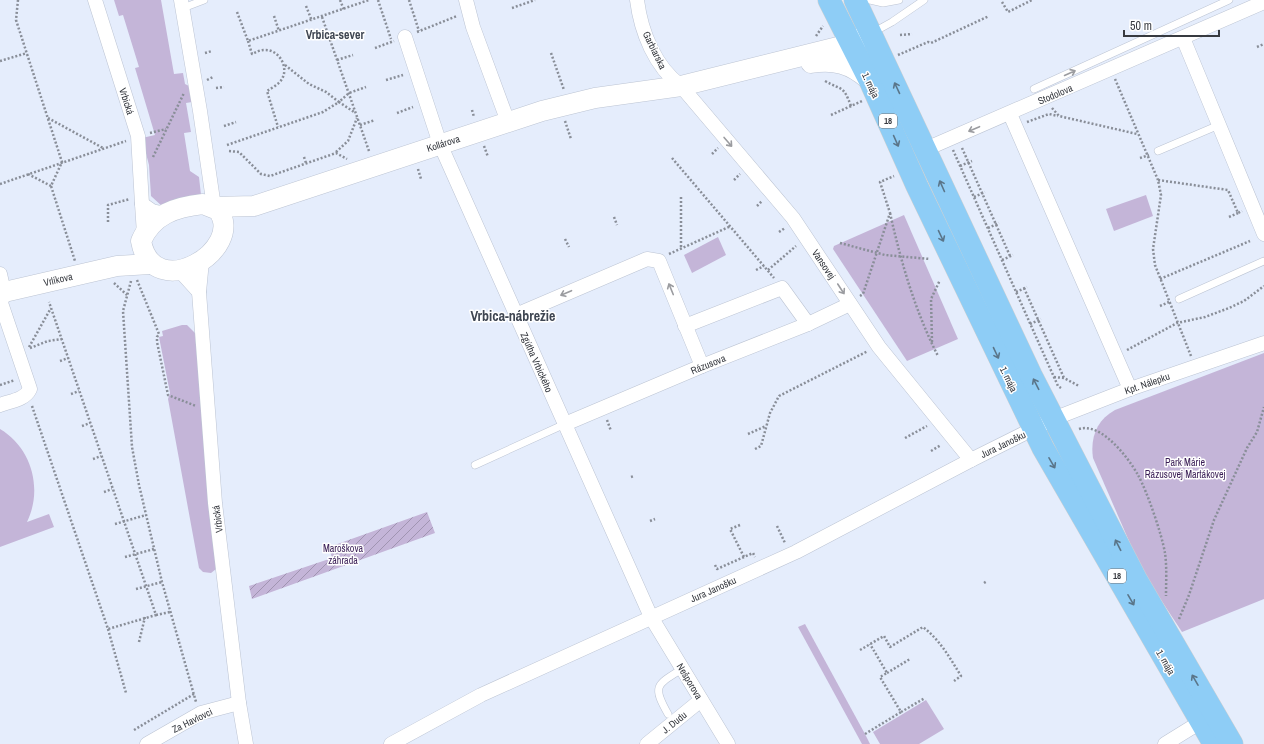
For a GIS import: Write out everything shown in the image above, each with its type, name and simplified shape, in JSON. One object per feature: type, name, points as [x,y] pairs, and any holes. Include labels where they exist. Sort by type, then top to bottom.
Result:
[{"type":"main road","name":"1. mája","points":[[829,0],[851,42],[868,89],[917,186],[1033,429],[1208,718],[1232,744]]},
{"type":"main road","name":"1. mája","points":[[855,0],[872,33],[976,259],[1053,419],[1208,718],[1214,744]]},
{"type":"street","name":"Vrbická","points":[[95,0],[138,136],[139,201],[143,237]]},
{"type":"street","name":"Garbiarska","points":[[638,0],[646,38],[675,81]]},
{"type":"street","name":"Stodolova","points":[[926,149],[954,142],[1013,120],[1038,94],[1110,70],[1264,2]]},
{"type":"street","points":[[182,4],[214,207]]},
{"type":"street","points":[[468,6],[473,27],[508,122]]},
{"type":"street","name":"Kollárova","points":[[214,207],[254,206],[508,122],[595,98],[675,81],[754,67],[838,47],[872,33]]},
{"type":"street","points":[[1183,38],[1264,234]]},
{"type":"street","name":"Zgútha Vrbického","points":[[399,40],[440,144],[651,617]]},
{"type":"street","points":[[754,67],[777,71],[819,61],[834,62],[852,67],[868,89]]},
{"type":"street","name":"Vansovej","points":[[675,81],[793,218],[878,345],[971,460]]},
{"type":"street","points":[[1013,120],[1130,389]]},
{"type":"street","points":[[139,201],[152,211],[165,214]]},
{"type":"street","points":[[120,275],[143,237],[153,221],[165,214],[203,204],[214,207],[218,210],[223,219],[222,236],[214,249],[202,261],[180,271],[165,269],[150,264],[143,253],[143,237]]},
{"type":"street","name":"Kollárova","points":[[222,236],[254,206]]},
{"type":"street","points":[[516,315],[647,259],[659,261],[702,366]]},
{"type":"street","name":"Vrbická","points":[[202,261],[199,292],[215,503],[239,702],[246,744]]},
{"type":"street","name":"Vrlíkova","points":[[1,286],[120,275],[150,264]]},
{"type":"street","points":[[180,271],[199,292]]},
{"type":"street","points":[[0,405],[22,398],[30,389],[1,303],[1,286]]},
{"type":"street","points":[[685,326],[782,288],[808,324]]},
{"type":"street","name":"Rázusova","points":[[565,424],[702,366],[808,324],[850,304]]},
{"type":"street","name":"Kpt. Nálepku","points":[[1033,429],[1053,419],[1130,389],[1264,343]]},
{"type":"street","name":"Jura Janošku","points":[[391,744],[481,695],[791,554],[1033,429]]},
{"type":"street","name":"Nešporova","points":[[651,617],[728,744]]},
{"type":"street","name":"J. Dudu","points":[[647,744],[701,700]]},
{"type":"street","name":"Za Havlovci","points":[[147,744],[202,713],[239,702]]},
{"type":"street","points":[[1165,744],[1208,718]]},
{"type":"lane","points":[[182,4],[204,0]]},
{"type":"lane","points":[[870,0],[883,3],[899,0]]},
{"type":"lane","points":[[872,33],[892,22],[924,0]]},
{"type":"lane","points":[[1038,94],[1229,0]]},
{"type":"lane","points":[[1158,151],[1219,125]]},
{"type":"lane","points":[[1179,299],[1264,261]]},
{"type":"lane","points":[[475,465],[565,424]]},
{"type":"lane","points":[[668,714],[658,697],[658,688],[682,668]]},
{"type":"path","points":[[18,0],[16,20],[62,162],[51,186],[77,267]]},
{"type":"path","points":[[340,0],[344,10]]},
{"type":"path","points":[[248,41],[312,21],[369,0]]},
{"type":"path","points":[[378,0],[399,40]]},
{"type":"path","points":[[409,0],[419,31]]},
{"type":"path","points":[[512,8],[535,0]]},
{"type":"path","points":[[1002,2],[1008,12],[1032,0]]},
{"type":"path","points":[[306,6],[312,21]]},
{"type":"path","points":[[375,48],[419,31],[468,6]]},
{"type":"path","points":[[236,12],[252,54],[264,50],[278,55],[284,64],[309,84],[326,92],[355,112]]},
{"type":"path","points":[[274,16],[279,31]]},
{"type":"path","points":[[898,55],[928,42],[931,43],[989,16]]},
{"type":"path","points":[[322,17],[372,157]]},
{"type":"path","points":[[900,36],[912,34]]},
{"type":"path","points":[[1257,47],[1264,44]]},
{"type":"path","points":[[205,54],[212,51]]},
{"type":"path","points":[[0,61],[27,52]]},
{"type":"path","points":[[552,53],[565,94]]},
{"type":"path","points":[[337,60],[354,55]]},
{"type":"path","points":[[278,127],[267,91],[281,81],[285,73],[284,64]]},
{"type":"path","points":[[1110,70],[1158,180],[1161,195],[1153,249],[1155,265],[1193,360]]},
{"type":"path","points":[[386,80],[403,75]]},
{"type":"path","points":[[825,81],[842,88],[846,92],[851,106]]},
{"type":"path","points":[[216,88],[224,87]]},
{"type":"path","points":[[227,144],[322,112],[339,102],[349,93],[366,87]]},
{"type":"path","points":[[831,115],[851,106],[868,89]]},
{"type":"path","points":[[150,162],[185,90]]},
{"type":"path","points":[[1038,94],[1059,116]]},
{"type":"path","points":[[397,113],[413,107]]},
{"type":"path","points":[[1013,120],[1049,114],[1138,134]]},
{"type":"path","points":[[564,117],[571,139]]},
{"type":"path","points":[[48,118],[104,148]]},
{"type":"path","points":[[229,151],[239,152],[261,174],[270,176],[336,153],[350,138],[357,118]]},
{"type":"path","points":[[360,125],[375,120]]},
{"type":"path","points":[[224,126],[236,122]]},
{"type":"path","points":[[0,184],[138,136]]},
{"type":"path","points":[[483,141],[488,157]]},
{"type":"path","points":[[954,142],[968,162],[1012,256],[1002,260]]},
{"type":"path","points":[[954,142],[960,166],[1054,377],[1061,388]]},
{"type":"path","points":[[712,154],[719,148]]},
{"type":"path","points":[[336,153],[353,163]]},
{"type":"path","points":[[1140,158],[1147,156]]},
{"type":"path","points":[[304,157],[306,163]]},
{"type":"path","points":[[672,158],[782,288]]},
{"type":"path","points":[[960,166],[972,160]]},
{"type":"path","points":[[416,163],[421,179]]},
{"type":"path","points":[[28,174],[51,186]]},
{"type":"path","points":[[734,180],[740,174]]},
{"type":"path","points":[[894,176],[880,182],[890,213],[900,257],[925,329],[938,356]]},
{"type":"path","points":[[1158,180],[1228,190],[1238,213]]},
{"type":"path","points":[[974,197],[985,192]]},
{"type":"path","points":[[681,197],[681,249]]},
{"type":"path","points":[[108,222],[108,205],[139,201]]},
{"type":"path","points":[[757,206],[763,201]]},
{"type":"path","points":[[1229,216],[1253,207]]},
{"type":"path","points":[[850,304],[863,294],[890,213]]},
{"type":"path","points":[[614,217],[617,225]]},
{"type":"path","points":[[988,228],[998,224]]},
{"type":"path","points":[[659,261],[662,257],[731,226]]},
{"type":"path","points":[[779,232],[785,227]]},
{"type":"path","points":[[768,270],[806,238]]},
{"type":"path","points":[[565,239],[569,247]]},
{"type":"path","points":[[1160,279],[1250,241]]},
{"type":"path","points":[[840,243],[876,253],[900,257],[930,259]]},
{"type":"path","points":[[756,270],[764,266]]},
{"type":"path","points":[[120,275],[127,295],[123,311],[132,447],[162,582],[194,694],[202,713]]},
{"type":"path","points":[[120,275],[127,295]]},
{"type":"path","points":[[137,278],[159,334],[157,337],[157,342],[168,395],[208,411]]},
{"type":"path","points":[[934,349],[931,333],[931,299],[940,280]]},
{"type":"path","points":[[1116,356],[1177,323],[1205,317],[1244,301],[1264,286]]},
{"type":"path","points":[[1016,292],[1026,287],[1064,378]]},
{"type":"path","points":[[49,302],[156,615]]},
{"type":"path","points":[[1160,306],[1169,302]]},
{"type":"path","points":[[51,308],[28,349],[48,341],[62,339]]},
{"type":"path","points":[[1030,324],[1040,319]]},
{"type":"path","points":[[755,449],[760,446],[773,405],[779,396],[878,345]]},
{"type":"path","points":[[60,362],[68,358]]},
{"type":"path","points":[[1054,377],[1064,378],[1079,386]]},
{"type":"path","points":[[0,385],[19,378],[26,394],[31,400],[108,629],[126,693]]},
{"type":"path","points":[[71,394],[79,391]]},
{"type":"path","points":[[1176,625],[1189,595],[1214,520],[1247,448],[1258,432],[1264,406]]},
{"type":"path","points":[[82,426],[90,423]]},
{"type":"path","points":[[905,438],[930,425]]},
{"type":"path","points":[[748,434],[766,426]]},
{"type":"path","points":[[1078,429],[1083,428],[1097,430],[1106,436],[1117,446],[1138,475],[1164,553],[1166,602]]},
{"type":"path","points":[[930,451],[942,446],[941,440]]},
{"type":"path","points":[[93,459],[101,456]]},
{"type":"path","points":[[104,492],[112,489]]},
{"type":"path","points":[[115,524],[146,515]]},
{"type":"path","points":[[650,521],[655,519]]},
{"type":"path","points":[[740,525],[730,529],[744,557]]},
{"type":"path","points":[[777,526],[791,554]]},
{"type":"path","points":[[125,557],[154,549]]},
{"type":"path","points":[[136,589],[162,582]]},
{"type":"path","points":[[108,629],[145,617],[170,612]]},
{"type":"path","points":[[139,642],[145,617]]},
{"type":"path","points":[[860,650],[884,636],[890,647],[923,627],[935,637],[952,660],[961,676],[954,681]]},
{"type":"path","points":[[870,644],[887,673]]},
{"type":"path","points":[[901,712],[880,677],[910,659]]},
{"type":"path","points":[[134,730],[194,694]]},
{"type":"path","points":[[865,734],[925,698]]},
{"type":"green space","points":[[114,0],[161,0],[174,74],[183,73],[185,84],[189,86],[192,102],[186,103],[191,132],[184,133],[190,171],[199,177],[201,195],[163,207],[151,196],[149,165],[142,138],[155,135],[135,68],[139,67],[123,15],[119,16]]},
{"type":"green space","points":[[1146,195],[1153,216],[1114,231],[1106,209]]},
{"type":"green space","points":[[904,215],[958,339],[907,361],[833,249],[834,246]]},
{"type":"green space","points":[[718,237],[726,255],[692,273],[684,255]]},
{"type":"green space","points":[[187,325],[195,333],[216,569],[211,573],[203,572],[199,568],[168,399],[170,393],[159,337],[163,336],[162,331]]},
{"type":"green space","name":"Park Márie Rázusovej Martákovej","points":[[1264,353],[1264,599],[1182,632],[1142,571],[1093,458],[1092,450],[1094,436],[1099,424],[1115,410]]},
{"type":"green space","points":[[0,429],[11,437],[20,447],[32,470],[34,496],[32,509],[27,522],[49,514],[54,527],[0,547]]},
{"type":"green space","name":"Maroškova záhrada","points":[[427,512],[435,533],[252,599],[249,586],[332,558],[329,547]]},
{"type":"green space","points":[[805,624],[870,744],[862,744],[798,627]]},
{"type":"green space","points":[[926,700],[944,729],[919,744],[880,744],[873,732]]},
{"type":"district","name":"Vrbica-sever","points":[[335,35]]},
{"type":"district","name":"Vrbica-nábrežie","points":[[513,316]]}]
